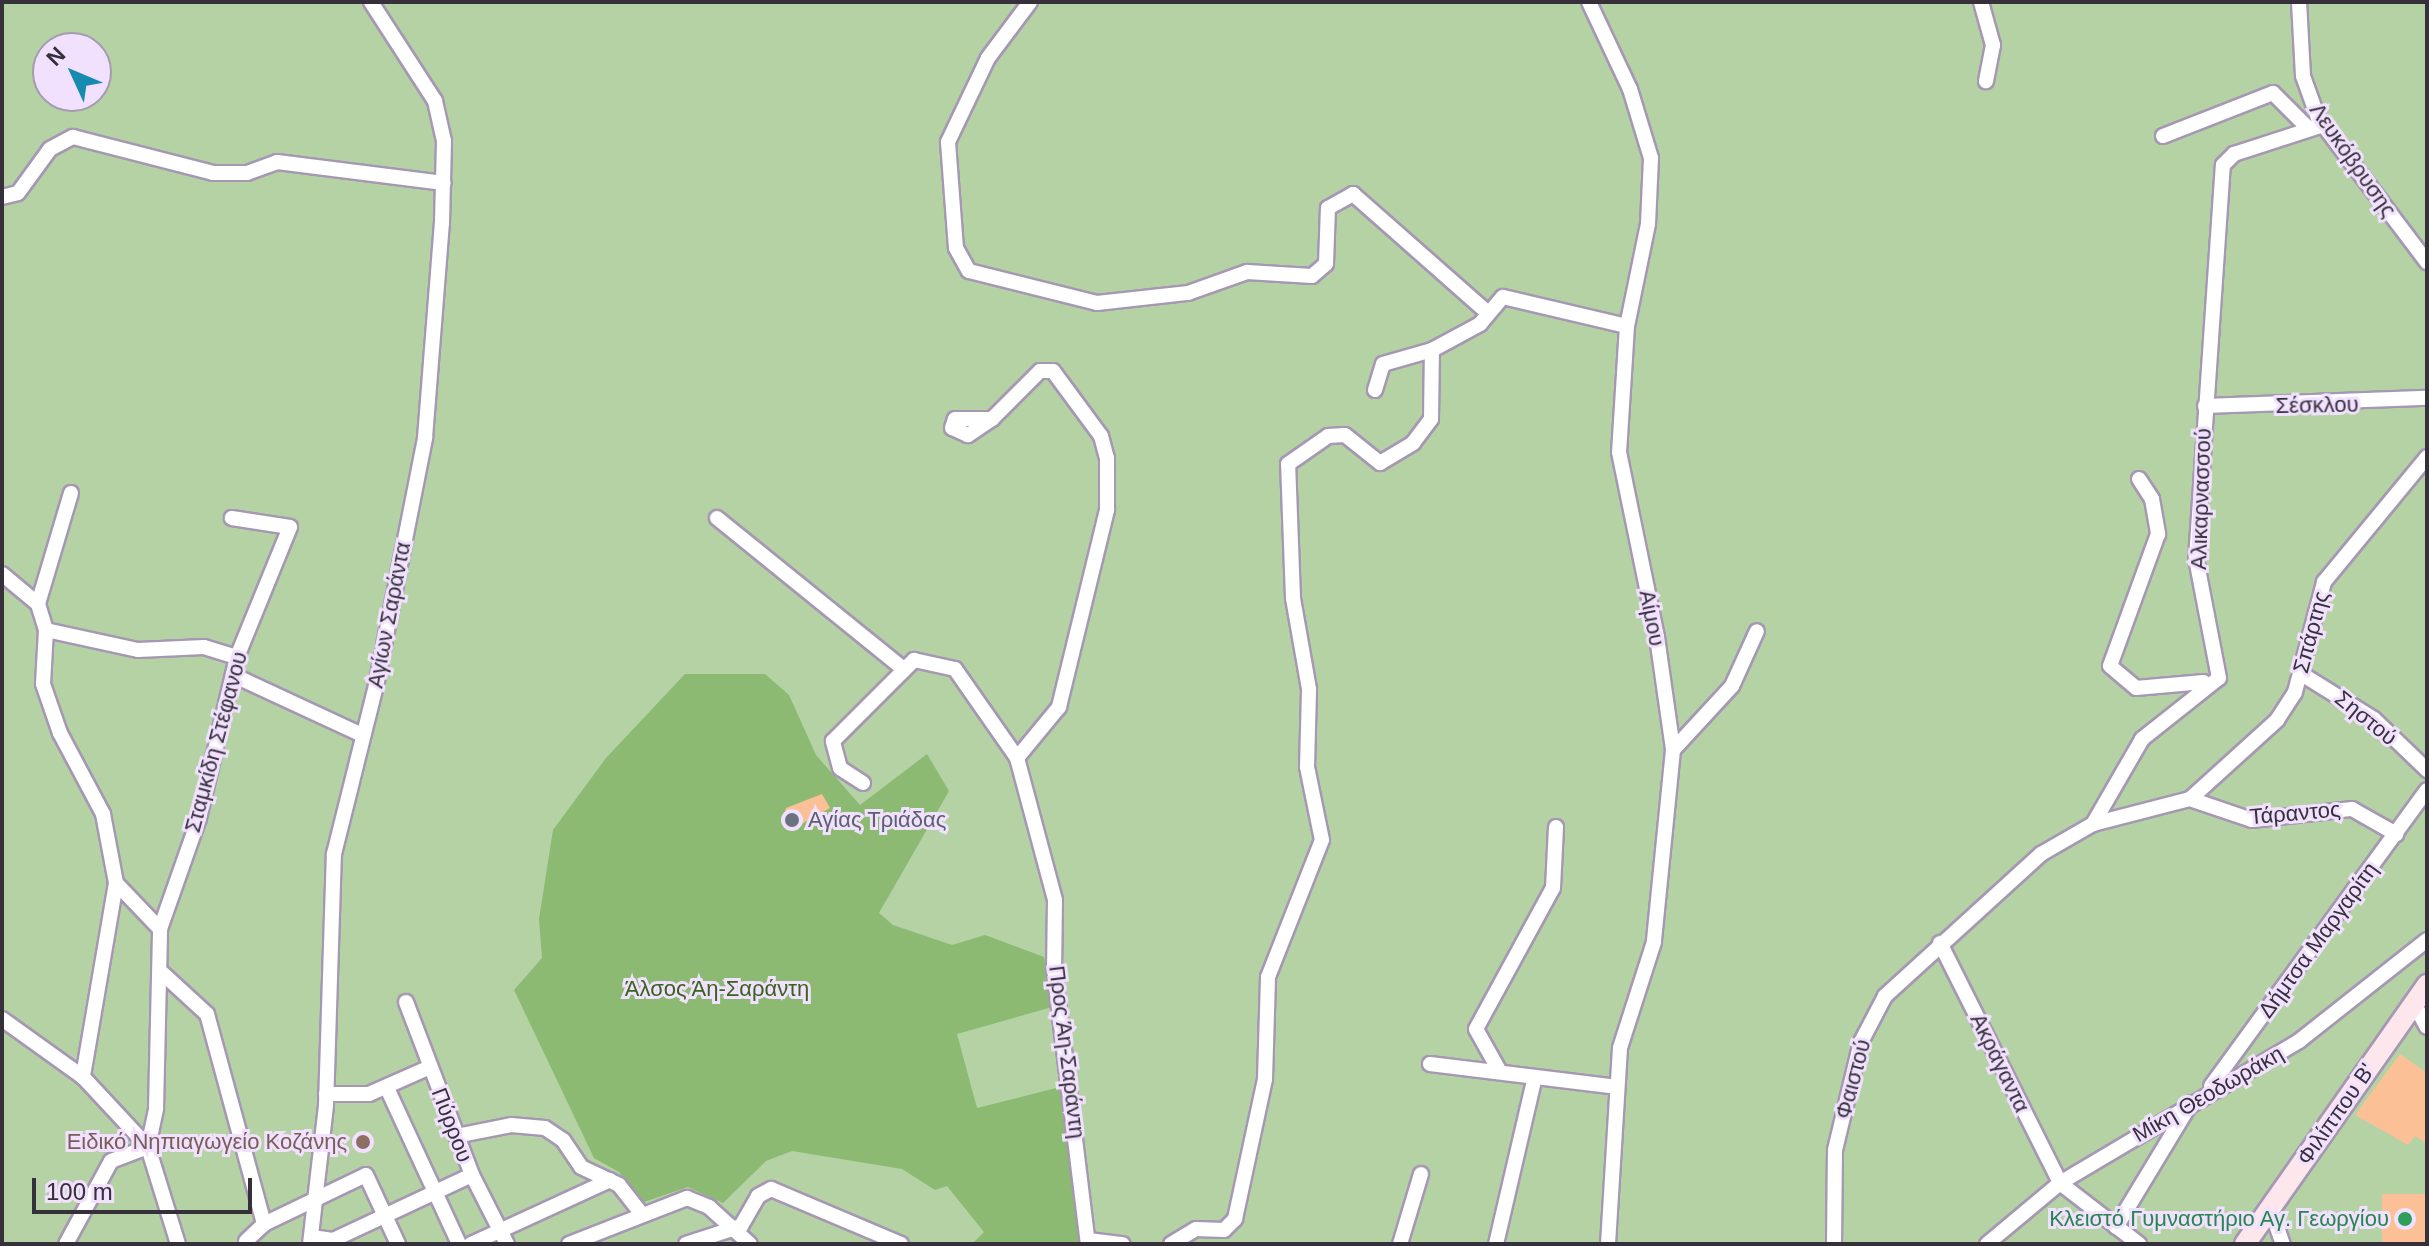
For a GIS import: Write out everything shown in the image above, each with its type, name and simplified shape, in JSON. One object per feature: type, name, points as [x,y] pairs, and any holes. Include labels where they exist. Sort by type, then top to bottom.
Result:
[{"type":"main road","name":"Φιλίππου Β'","points":[[2245,1244],[2420,1005],[2427,985]]},
{"type":"street","name":"Αγίων Σαράντα","points":[[311,1240],[319,1195],[326,1094],[334,854],[425,438],[444,183],[435,101],[371,2]]},
{"type":"street","points":[[1030,2],[988,58],[948,142],[956,248],[969,271],[1097,303],[1188,293],[1247,272],[1312,276],[1326,264],[1328,208],[1353,194],[1487,312]]},
{"type":"street","name":"Αίμου","points":[[1589,2],[1630,89],[1651,158],[1648,224],[1627,326],[1620,471],[1652,607],[1673,750],[1654,942],[1625,1025],[1616,1087],[1608,1244]]},
{"type":"street","points":[[1981,2],[1993,45],[1986,81]]},
{"type":"street","name":"Λευκόβρυσης","points":[[2299,2],[2303,76],[2316,127],[2427,262]]},
{"type":"street","points":[[2163,136],[2273,93],[2316,127]]},
{"type":"street","name":"Αλικαρνασσού","points":[[2218,673],[2196,559],[2223,165],[2234,154],[2316,127]]},
{"type":"street","points":[[2,197],[18,193],[50,149],[73,137],[213,173],[247,173],[277,162],[444,183]]},
{"type":"street","points":[[1375,390],[1383,364],[1432,350],[1465,334],[1503,297],[1519,297],[1627,326]]},
{"type":"street","points":[[1171,1244],[1196,1229],[1224,1230],[1239,1207],[1265,1079],[1268,977],[1322,840],[1307,767],[1309,689],[1293,598],[1284,474],[1294,456],[1328,436],[1345,435],[1380,463],[1413,443],[1431,419],[1432,350]]},
{"type":"street","points":[[992,419],[1040,371],[1053,371],[1101,436],[1107,458],[1107,510],[1059,707],[1017,758]]},
{"type":"street","name":"Σέσκλου","points":[[2205,406],[2427,398]]},
{"type":"street","name":"Σπάρτης","points":[[2190,799],[2277,720],[2300,673],[2324,582],[2427,457]]},
{"type":"street","points":[[2139,479],[2152,499],[2158,534],[2110,666],[2124,682],[2149,690],[2197,686],[2218,673]]},
{"type":"street","points":[[38,604],[71,493]]},
{"type":"street","name":"Σταμκίδη Στέφανου","points":[[178,1244],[148,1147],[156,1109],[160,929],[199,818],[237,657],[290,527],[232,518]]},
{"type":"street","points":[[717,518],[901,667],[833,741],[840,768],[863,783]]},
{"type":"street","points":[[2,574],[38,604],[46,630],[43,684],[49,709],[103,814],[116,883],[83,1077]]},
{"type":"street","points":[[46,630],[138,650],[204,647],[237,657]]},
{"type":"street","points":[[1673,750],[1732,686],[1757,631]]},
{"type":"street","name":"Προς Άη-Σαράντη","points":[[901,667],[933,660],[955,669],[1017,758],[1055,900],[1054,968],[1088,1242]]},
{"type":"street","points":[[2093,824],[2142,739],[2161,717],[2217,680],[2218,673]]},
{"type":"street","name":"Σηστού","points":[[2300,673],[2374,719],[2427,770]]},
{"type":"street","points":[[233,675],[362,735]]},
{"type":"street","name":"Δήμτσα Μαργαρίτη","points":[[2208,1090],[2427,790]]},
{"type":"street","points":[[2093,824],[2190,799]]},
{"type":"street","name":"Τάραντος","points":[[2190,799],[2252,820],[2352,809],[2396,834]]},
{"type":"street","name":"Φαιστού","points":[[1834,1244],[1835,1150],[1861,1042],[1885,996],[2041,854],[2093,824]]},
{"type":"street","points":[[1500,1072],[1476,1029],[1553,888],[1556,827]]},
{"type":"street","points":[[116,883],[160,929]]},
{"type":"street","name":"Μίκη Θεοδωράκη","points":[[1987,1244],[2060,1183],[2208,1090],[2299,1041],[2427,940]]},
{"type":"street","name":"Ακράγαντα","points":[[1940,943],[2060,1183]]},
{"type":"street","points":[[160,971],[207,1014],[264,1224],[261,1233],[246,1241]]},
{"type":"street","name":"Πύρρου","points":[[406,1002],[472,1175],[504,1238]]},
{"type":"street","points":[[2420,1005],[2427,1027]]},
{"type":"street","points":[[5,1026],[83,1077],[148,1147],[111,1161],[66,1244]]},
{"type":"street","points":[[1430,1064],[1616,1087]]},
{"type":"street","points":[[326,1094],[387,1088],[430,1067]]},
{"type":"street","points":[[1496,1244],[1535,1077]]},
{"type":"street","points":[[387,1088],[459,1244]]},
{"type":"street","points":[[2116,1227],[2193,1099]]},
{"type":"street","points":[[456,1136],[511,1125],[545,1128],[581,1167],[610,1180],[640,1212]]},
{"type":"street","points":[[1400,1244],[1421,1174]]},
{"type":"street","points":[[264,1224],[366,1175],[398,1244]]},
{"type":"street","points":[[311,1240],[334,1242],[472,1175]]},
{"type":"street","points":[[471,1244],[504,1238],[610,1180]]},
{"type":"street","points":[[2060,1183],[2139,1244]]},
{"type":"street","points":[[686,1244],[732,1230],[771,1189],[901,1244]]},
{"type":"street","points":[[569,1244],[640,1212],[687,1198],[709,1207],[750,1244]]},
{"type":"street","points":[[2270,1207],[2283,1244]]},
{"type":"street","points":[[1088,1242],[1123,1244]]},
{"type":"green space","points":[[2,2],[2427,2],[2427,1244],[2,1244]]},
{"type":"green space","name":"Άλσος Άη-Σαράντη","points":[[685,674],[765,674],[789,695],[816,755],[860,805],[927,754],[949,791],[879,913],[893,925],[952,945],[985,935],[1044,957],[1052,1007],[957,1034],[977,1108],[1064,1086],[1082,1244],[972,1244],[984,1232],[947,1186],[935,1190],[902,1169],[792,1151],[766,1161],[723,1203],[688,1187],[644,1202],[619,1172],[594,1158],[514,990],[542,958],[539,919],[553,830],[606,758]]},
{"type":"building","points":[[822,794],[830,808],[796,827],[782,823],[786,808]]},
{"type":"building","points":[[2400,1054],[2427,1073],[2427,1144],[2415,1136],[2408,1145],[2355,1115]]},
{"type":"building","name":"Κλειστό Γυμναστήριο Αγ. Γεωργίου","points":[[2382,1194],[2427,1194],[2427,1244],[2382,1244]]},
{"type":"place","name":"Αγίας Τριάδας","points":[[792,820]]},
{"type":"place","name":"Ειδικό Νηπιαγωγείο Κοζάνης","points":[[363,1142]]},
{"type":"place","name":"Κλειστό Γυμναστήριο Αγ. Γεωργίου","points":[[2405,1219]]}]
